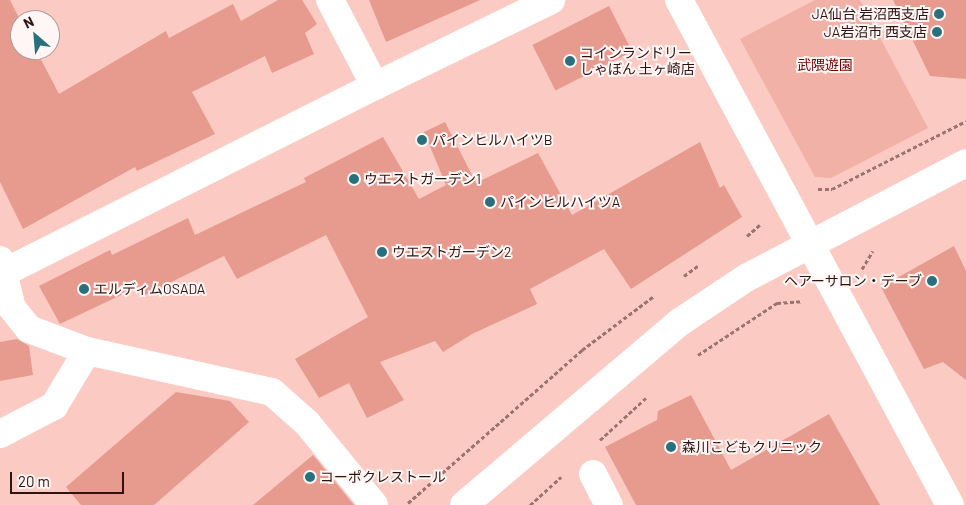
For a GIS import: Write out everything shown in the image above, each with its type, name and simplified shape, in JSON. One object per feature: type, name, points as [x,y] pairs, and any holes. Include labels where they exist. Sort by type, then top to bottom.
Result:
[{"type":"street","points":[[330,0],[375,86]]},
{"type":"street","points":[[374,505],[307,423],[272,392],[87,351],[29,329],[12,308],[2,267],[551,0]]},
{"type":"street","points":[[679,0],[950,505]]},
{"type":"street","points":[[464,505],[680,322],[746,278],[966,163]]},
{"type":"street","points":[[0,434],[54,406],[87,351]]},
{"type":"street","points":[[593,474],[609,505]]},
{"type":"path","points":[[694,357],[777,303],[812,301],[858,276],[875,247]]},
{"type":"path","points":[[597,443],[649,396]]},
{"type":"path","points":[[530,505],[563,475]]},
{"type":"green space","name":"武隈遊園","points":[[815,0],[860,0],[928,128],[831,178],[815,177],[740,39]]},
{"type":"building","points":[[0,0],[10,0],[15,10],[10,10],[10,60],[41,60],[59,94],[166,31],[169,38],[233,4],[241,21],[278,0],[302,0],[317,24],[305,33],[314,54],[272,73],[265,56],[192,92],[215,134],[137,171],[135,167],[23,229],[0,182]]},
{"type":"building","points":[[369,0],[480,0],[386,42]]},
{"type":"building","name":"JA岩沼市 西支店","points":[[893,0],[966,0],[966,79],[930,76]]},
{"type":"building","points":[[609,6],[632,51],[556,90],[532,45]]},
{"type":"building","points":[[445,122],[476,183],[538,153],[572,215],[700,142],[720,188],[724,185],[742,217],[631,289],[604,249],[530,289],[537,304],[472,334],[443,352],[435,341],[380,362],[404,400],[367,418],[349,383],[319,398],[295,359],[368,317],[326,235],[237,279],[224,256],[145,295],[140,286],[60,324],[39,286],[110,250],[112,255],[188,218],[195,235],[306,182],[304,178],[383,137],[419,199],[446,185],[424,132]]},
{"type":"building","points":[[954,246],[966,271],[966,380],[943,362],[924,369],[881,287]]},
{"type":"building","points":[[17,339],[29,346],[33,375],[0,381],[0,342]]},
{"type":"building","points":[[176,392],[230,401],[249,422],[154,505],[81,505],[66,487]]},
{"type":"building","points":[[691,395],[731,470],[829,414],[880,505],[636,505],[605,447],[657,420],[658,411]]},
{"type":"building","name":"コーポクレストール","points":[[313,455],[354,505],[253,505]]},
{"type":"place","name":"JA仙台 岩沼西支店","points":[[939,14]]},
{"type":"place","name":"JA岩沼市 西支店","points":[[937,32]]},
{"type":"place","name":"コインランドリー しゃぼん 土ヶ崎店","points":[[570,61]]},
{"type":"place","name":"パインヒルハイツB","points":[[422,140]]},
{"type":"place","name":"ウエストガーデン1","points":[[354,179]]},
{"type":"place","name":"パインヒルハイツA","points":[[490,202]]},
{"type":"place","name":"ウエストガーデン2","points":[[382,252]]},
{"type":"place","name":"ヘアーサロン・デーブ","points":[[932,281]]},
{"type":"place","name":"エルディムOSADA","points":[[84,289]]},
{"type":"place","name":"森川こどもクリニック","points":[[671,447]]},
{"type":"place","name":"コーポクレストール","points":[[310,477]]}]
